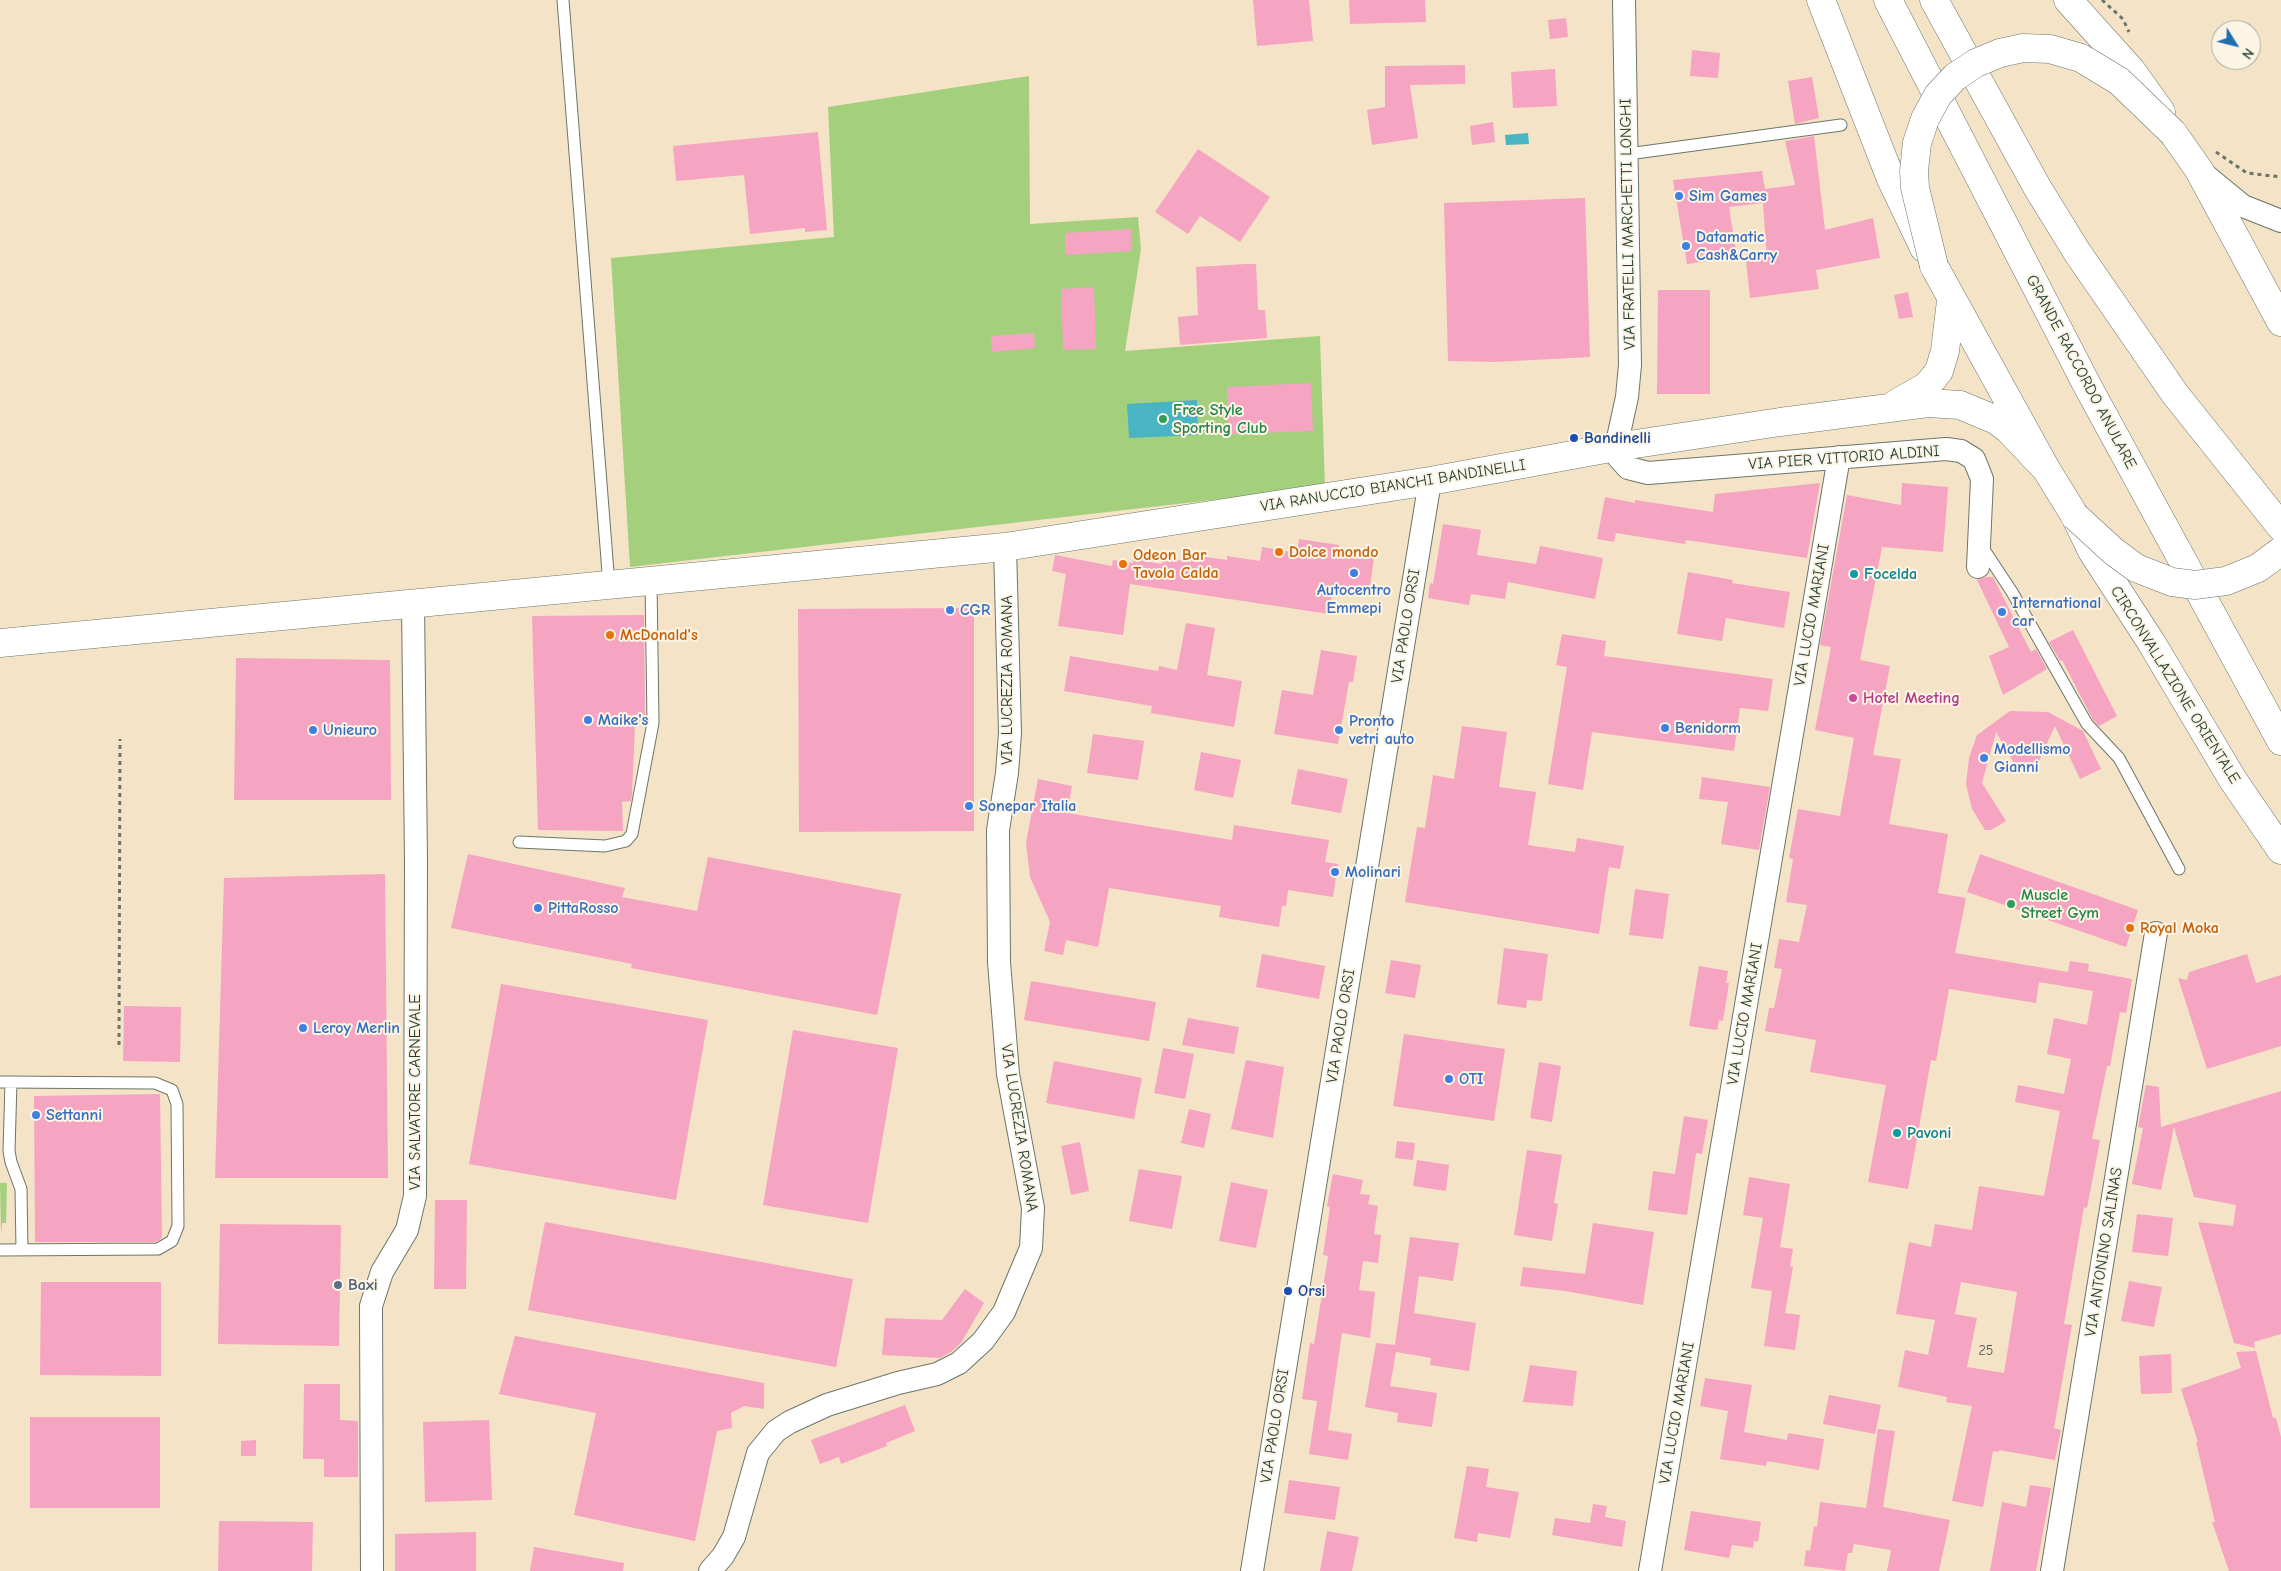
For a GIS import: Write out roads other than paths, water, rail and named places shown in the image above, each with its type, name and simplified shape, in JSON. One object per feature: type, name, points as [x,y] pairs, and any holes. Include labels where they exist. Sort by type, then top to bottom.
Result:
[{"type":"main road","points":[[1821,0],[1891,179],[1951,301],[2046,469],[2075,516],[2109,547],[2136,568],[2157,578],[2181,584],[2205,584],[2235,578],[2258,568],[2281,551]]},
{"type":"main road","name":"GRANDE RACCORDO ANULARE","points":[[1888,0],[2088,387],[2281,741]]},
{"type":"main road","points":[[1934,0],[2033,180],[2083,260],[2175,394],[2281,527]]},
{"type":"main road","points":[[2068,0],[2131,70],[2199,170],[2281,322]]},
{"type":"main road","points":[[1934,266],[1916,188],[1914,171],[1917,143],[1925,118],[1938,95],[1955,78],[1976,63],[2000,53],[2023,48],[2050,49],[2082,58],[2119,81],[2174,133]]},
{"type":"main road","points":[[1888,407],[1920,392],[1939,371],[1945,351],[1951,301]]},
{"type":"main road","points":[[1888,407],[1944,403],[1980,412],[2003,424],[2046,469]]},
{"type":"main road","name":"VIA RANUCCIO BIANCHI BANDINELLI","points":[[0,643],[1005,547],[1430,481],[1616,447],[1888,407]]},
{"type":"main road","name":"CIRCONVALLAZIONE ORIENTALE","points":[[2075,516],[2092,551],[2150,642],[2233,780],[2281,850]]},
{"type":"street","name":"VIA FRATELLI MARCHETTI LONGHI","points":[[1616,447],[1627,397],[1630,365],[1624,0]]},
{"type":"street","points":[[2199,170],[2243,206],[2281,221]]},
{"type":"street","name":"VIA PIER VITTORIO ALDINI","points":[[1616,447],[1618,457],[1628,468],[1648,473],[1946,449],[1968,454],[1978,465],[1982,479],[1978,567]]},
{"type":"street","name":"VIA LUCIO MARIANI","points":[[1650,1571],[1839,457]]},
{"type":"street","name":"VIA PAOLO ORSI","points":[[1252,1571],[1430,481]]},
{"type":"street","name":"VIA LUCREZIA ROMANA","points":[[710,1571],[723,1556],[734,1537],[758,1453],[776,1431],[790,1422],[828,1405],[898,1383],[937,1374],[959,1363],[983,1341],[1004,1312],[1031,1248],[1033,1208],[1008,1074],[999,962],[998,830],[1007,773],[1010,733],[1005,547]]},
{"type":"street","name":"VIA SALVATORE CARNEVALE","points":[[372,1571],[371,1306],[382,1272],[408,1230],[415,1196],[416,862],[412,603]]},
{"type":"street","name":"VIA ANTONINO SALINAS","points":[[2052,1571],[2156,932]]},
{"type":"lane","points":[[563,0],[609,585]]},
{"type":"lane","points":[[1628,154],[1841,125]]},
{"type":"lane","points":[[1979,541],[2012,592],[2087,724],[2119,758],[2179,869]]},
{"type":"lane","points":[[519,842],[605,846],[626,841],[632,834],[652,724],[651,581]]},
{"type":"lane","points":[[0,1250],[22,1250],[158,1249],[172,1242],[178,1226],[177,1104],[172,1090],[155,1083],[5,1082],[10,1157],[22,1189],[22,1250]]},
{"type":"water","points":[[1528,133],[1529,144],[1506,145],[1505,135]]},
{"type":"water","name":"Free Style Sporting Club","points":[[1197,400],[1198,435],[1129,438],[1127,404]]},
{"type":"place","name":"Sim Games","points":[[1679,196]]},
{"type":"place","name":"Datamatic Cash&Carry","points":[[1686,246]]},
{"type":"place","name":"Free Style Sporting Club","points":[[1163,419]]},
{"type":"place","name":"Bandinelli","points":[[1574,438]]},
{"type":"place","name":"Dolce mondo","points":[[1279,552]]},
{"type":"place","name":"Odeon Bar Tavola Calda","points":[[1123,564]]},
{"type":"place","name":"Autocentro Emmepi","points":[[1354,573]]},
{"type":"place","name":"Focelda","points":[[1854,574]]},
{"type":"place","name":"CGR","points":[[950,610]]},
{"type":"place","name":"International car","points":[[2002,612]]},
{"type":"place","name":"McDonald's","points":[[610,635]]},
{"type":"place","name":"Hotel Meeting","points":[[1853,698]]},
{"type":"place","name":"Maike's","points":[[588,720]]},
{"type":"place","name":"Benidorm","points":[[1665,728]]},
{"type":"place","name":"Unieuro","points":[[313,730]]},
{"type":"place","name":"Pronto vetri auto","points":[[1339,730]]},
{"type":"place","name":"Modellismo Gianni","points":[[1984,758]]},
{"type":"place","name":"Sonepar Italia","points":[[969,806]]},
{"type":"place","name":"Molinari","points":[[1335,872]]},
{"type":"place","name":"Muscle Street Gym","points":[[2011,904]]},
{"type":"place","name":"PittaRosso","points":[[538,908]]},
{"type":"place","name":"Royal Moka","points":[[2130,928]]},
{"type":"place","name":"Leroy Merlin","points":[[303,1028]]},
{"type":"place","name":"OTI","points":[[1449,1079]]},
{"type":"place","name":"Settanni","points":[[36,1115]]},
{"type":"place","name":"Pavoni","points":[[1897,1133]]},
{"type":"place","name":"Baxi","points":[[338,1285]]},
{"type":"place","name":"Orsi","points":[[1288,1291]]}]
